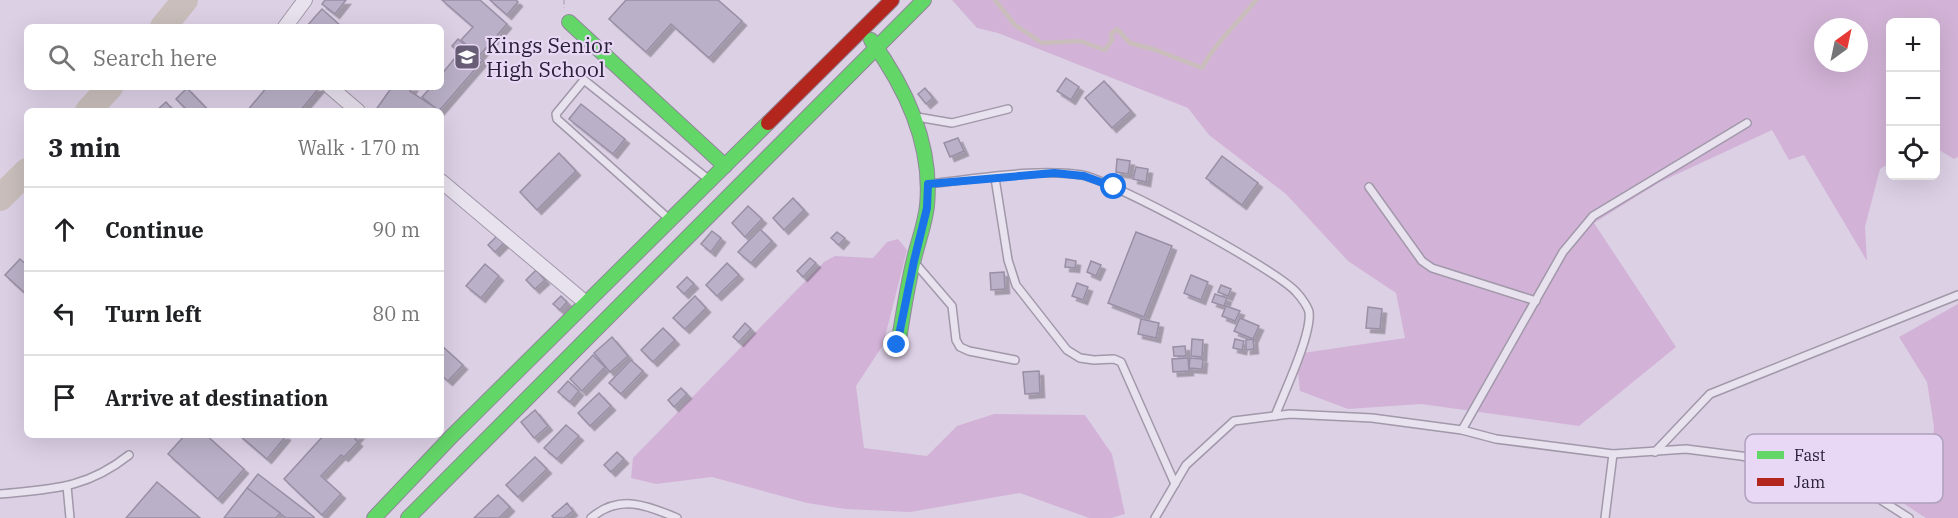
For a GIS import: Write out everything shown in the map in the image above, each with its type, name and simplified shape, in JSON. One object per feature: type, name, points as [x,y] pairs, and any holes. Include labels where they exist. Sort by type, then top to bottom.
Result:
[{"type":"street","points":[[287,24],[305,0]]},
{"type":"street","points":[[374,518],[448,435],[586,303],[892,0]]},
{"type":"street","points":[[408,518],[677,245],[924,0]]},
{"type":"street","points":[[569,22],[725,166]]},
{"type":"street","points":[[861,31],[878,47],[893,70],[915,117],[923,146],[928,184],[927,208],[897,345]]},
{"type":"street","points":[[334,90],[354,108]]},
{"type":"street","points":[[444,184],[586,303]]},
{"type":"lane","points":[[670,220],[557,119],[556,114],[584,80],[710,180]]},
{"type":"lane","points":[[915,117],[952,123],[1008,109]]},
{"type":"lane","points":[[1462,430],[1563,252],[1593,216],[1747,123]]},
{"type":"lane","points":[[928,184],[1054,173],[1084,176],[1140,199],[1272,274],[1297,292],[1309,312],[1305,337],[1275,416]]},
{"type":"lane","points":[[995,178],[1008,260],[1016,285],[1067,350],[1080,358],[1114,359],[1121,362],[1175,484]]},
{"type":"lane","points":[[1369,187],[1422,261],[1432,268],[1536,301]]},
{"type":"lane","points":[[914,261],[952,306],[956,340],[960,347],[969,351],[1015,360]]},
{"type":"lane","points":[[1655,452],[1710,394],[1958,295]]},
{"type":"lane","points":[[1155,518],[1186,465],[1234,421],[1275,416],[1372,418],[1462,430],[1496,439],[1613,454],[1686,449],[1745,458]]},
{"type":"lane","points":[[1605,518],[1613,454]]},
{"type":"lane","points":[[0,494],[68,486],[92,480],[110,471],[129,455]]},
{"type":"lane","points":[[68,486],[70,518]]},
{"type":"lane","points":[[591,518],[606,507],[622,502],[645,505],[677,518]]},
{"type":"lane","points":[[1886,503],[1909,518]]},
{"type":"shaded area","points":[[952,0],[1958,0],[1958,157],[1954,159],[1940,150],[1940,18],[1886,18],[1886,165],[1880,169],[1865,227],[1867,261],[1804,155],[1789,160],[1772,130],[1660,182],[1594,223],[1676,347],[1579,426],[1421,404],[1348,409],[1300,391],[1296,354],[1405,338],[1396,293],[1348,261],[1286,194],[1209,135],[1188,108],[998,33],[977,28]]},
{"type":"shaded area","points":[[898,239],[907,250],[883,345],[856,386],[864,448],[927,456],[957,426],[994,414],[1085,415],[1112,454],[1125,514],[1111,518],[1089,518],[1020,493],[910,512],[845,509],[807,503],[712,477],[656,484],[631,478],[633,458],[824,262],[835,256],[873,258],[887,242]]},
{"type":"shaded area","points":[[1958,304],[1958,518],[1926,518],[1903,503],[1943,503],[1943,434],[1934,434],[1927,382],[1899,337]]},
{"type":"building","points":[[325,0],[346,0],[335,14],[322,4]]},
{"type":"building","points":[[442,0],[480,0],[507,24],[479,56],[461,40],[473,27]]},
{"type":"building","points":[[490,0],[516,0],[518,2],[507,15]]},
{"type":"building","points":[[626,0],[718,0],[742,21],[709,58],[671,24],[646,52],[609,19]]},
{"type":"building","points":[[322,9],[339,24],[309,24]]},
{"type":"building","points":[[458,39],[483,60],[442,108],[435,108],[422,97],[428,90],[444,90],[444,71],[459,53],[452,46]]},
{"type":"building","points":[[1066,78],[1079,87],[1071,100],[1057,91]]},
{"type":"building","points":[[1104,81],[1131,111],[1112,128],[1085,98]]},
{"type":"building","points":[[925,88],[933,98],[926,104],[918,94]]},
{"type":"building","points":[[185,90],[189,90],[206,108],[185,108],[176,99]]},
{"type":"building","points":[[264,90],[318,90],[302,108],[250,108]]},
{"type":"building","points":[[390,90],[411,90],[436,108],[377,108]]},
{"type":"building","points":[[166,102],[171,108],[159,108]]},
{"type":"building","points":[[581,104],[625,139],[613,154],[569,119]]},
{"type":"building","points":[[958,138],[964,151],[950,157],[944,143]]},
{"type":"building","points":[[559,153],[576,171],[537,210],[520,192]]},
{"type":"building","points":[[1222,156],[1258,183],[1242,205],[1206,178]]},
{"type":"building","points":[[1117,159],[1130,161],[1128,174],[1116,172]]},
{"type":"building","points":[[1136,167],[1148,169],[1146,182],[1133,179]]},
{"type":"building","points":[[793,198],[804,210],[784,230],[773,218]]},
{"type":"building","points":[[748,206],[762,219],[745,237],[732,223]]},
{"type":"building","points":[[760,229],[772,241],[751,263],[738,252]]},
{"type":"building","points":[[712,231],[721,238],[711,252],[701,244]]},
{"type":"building","points":[[837,232],[845,238],[839,245],[831,238]]},
{"type":"building","points":[[1136,232],[1172,246],[1144,317],[1108,303]]},
{"type":"building","points":[[497,236],[504,243],[495,252],[488,245]]},
{"type":"building","points":[[810,258],[816,263],[803,277],[797,271]]},
{"type":"building","points":[[20,259],[24,262],[24,292],[5,275]]},
{"type":"building","points":[[1066,259],[1076,261],[1075,268],[1065,267]]},
{"type":"building","points":[[1091,261],[1101,265],[1096,276],[1087,272]]},
{"type":"building","points":[[727,263],[739,275],[717,296],[706,285]]},
{"type":"building","points":[[485,264],[499,276],[481,298],[466,286]]},
{"type":"building","points":[[536,270],[545,280],[535,289],[526,280]]},
{"type":"building","points":[[1004,272],[1005,289],[991,290],[990,273]]},
{"type":"building","points":[[1191,275],[1208,282],[1201,300],[1184,293]]},
{"type":"building","points":[[687,277],[694,284],[684,294],[677,287]]},
{"type":"building","points":[[1077,283],[1088,287],[1083,300],[1072,296]]},
{"type":"building","points":[[1221,285],[1231,289],[1228,296],[1218,292]]},
{"type":"building","points":[[1215,294],[1227,298],[1224,306],[1212,302]]},
{"type":"building","points":[[561,296],[567,302],[560,310],[553,304]]},
{"type":"building","points":[[695,296],[706,308],[685,329],[673,318]]},
{"type":"building","points":[[1226,306],[1240,311],[1235,321],[1222,316]]},
{"type":"building","points":[[1368,307],[1382,309],[1380,329],[1366,328]]},
{"type":"building","points":[[1240,318],[1259,326],[1253,339],[1234,331]]},
{"type":"building","points":[[1141,319],[1159,323],[1156,338],[1138,334]]},
{"type":"building","points":[[745,323],[751,329],[739,342],[733,337]]},
{"type":"building","points":[[663,328],[675,340],[653,362],[641,350]]},
{"type":"building","points":[[612,337],[628,356],[610,372],[594,353]]},
{"type":"building","points":[[1192,339],[1203,340],[1202,357],[1191,356]]},
{"type":"building","points":[[1235,339],[1244,341],[1242,350],[1233,348]]},
{"type":"building","points":[[1253,339],[1254,349],[1246,350],[1246,340]]},
{"type":"building","points":[[1185,346],[1186,356],[1174,356],[1173,347]]},
{"type":"building","points":[[444,348],[463,365],[448,381],[444,378]]},
{"type":"building","points":[[593,355],[605,367],[582,391],[570,379]]},
{"type":"building","points":[[1188,358],[1189,371],[1173,372],[1172,359]]},
{"type":"building","points":[[1190,358],[1203,359],[1202,369],[1189,368]]},
{"type":"building","points":[[631,360],[643,371],[621,394],[609,383]]},
{"type":"building","points":[[1039,371],[1040,393],[1025,394],[1023,372]]},
{"type":"building","points":[[568,381],[579,391],[570,402],[558,392]]},
{"type":"building","points":[[681,388],[687,394],[674,407],[668,400]]},
{"type":"building","points":[[599,393],[611,406],[590,426],[578,413]]},
{"type":"building","points":[[535,410],[548,426],[534,438],[521,422]]},
{"type":"building","points":[[566,425],[579,436],[557,459],[544,448]]},
{"type":"building","points":[[182,438],[209,438],[244,469],[218,499],[168,454]]},
{"type":"building","points":[[242,438],[284,438],[267,459]]},
{"type":"building","points":[[321,438],[356,438],[358,442],[344,457],[341,455],[321,476],[341,494],[322,515],[284,479]]},
{"type":"building","points":[[617,452],[624,459],[611,472],[604,465]]},
{"type":"building","points":[[535,457],[547,469],[518,497],[506,485]]},
{"type":"building","points":[[258,474],[314,517],[286,518],[247,488]]},
{"type":"building","points":[[157,482],[200,518],[126,518]]},
{"type":"building","points":[[247,488],[280,513],[276,518],[224,518]]},
{"type":"building","points":[[498,495],[510,507],[499,518],[474,518]]},
{"type":"building","points":[[567,503],[573,511],[564,518],[552,516]]},
{"type":"waterway","points":[[165,24],[185,0]]},
{"type":"waterway","points":[[995,0],[1015,25],[1042,43],[1080,41],[1105,50],[1112,40],[1111,34],[1117,29],[1130,43],[1156,50],[1202,68],[1220,41],[1256,0]]},
{"type":"waterway","points":[[91,108],[107,90]]},
{"type":"waterway","points":[[0,198],[24,174]]},
{"type":"traffic: fast","points":[[408,518],[924,0]]},
{"type":"traffic: fast","points":[[569,22],[725,166]]},
{"type":"traffic: fast","points":[[871,40],[884,58],[914,118],[926,161],[928,183],[926,213],[909,280],[898,345]]},
{"type":"traffic: fast","points":[[374,518],[451,437],[768,123]]},
{"type":"traffic: jam","points":[[768,123],[892,0]]},
{"type":"place","name":"Kings Senior High School","points":[[467,57]]},
{"type":"route","points":[[897,345],[927,208],[928,184],[1054,173],[1084,176],[1114,187]]}]
